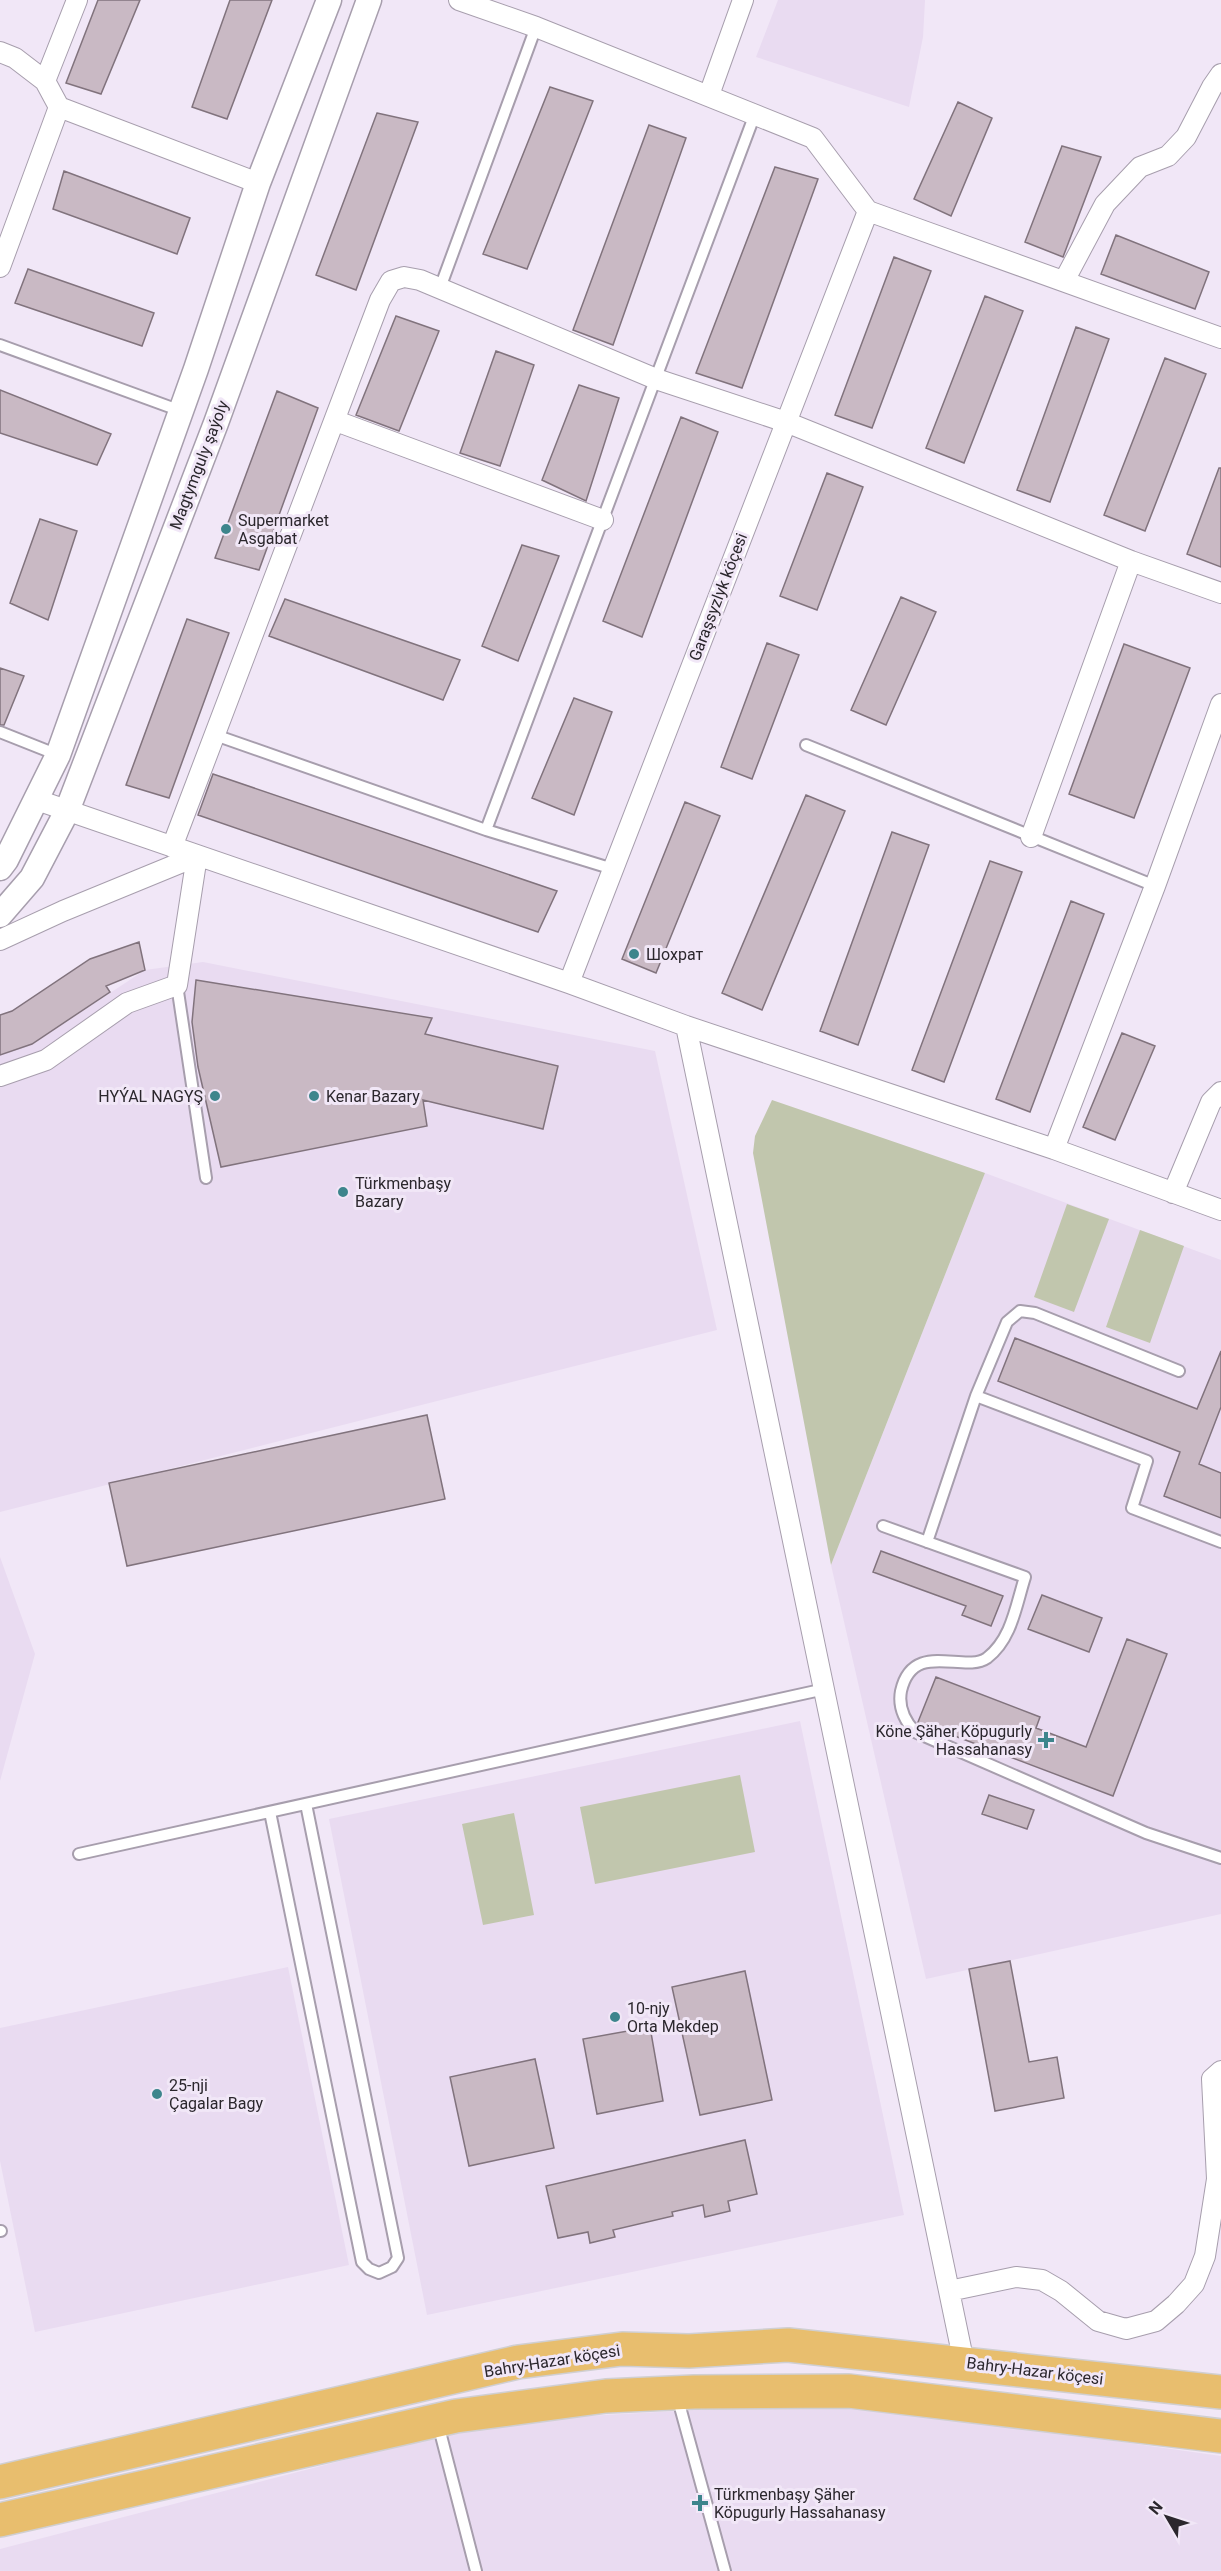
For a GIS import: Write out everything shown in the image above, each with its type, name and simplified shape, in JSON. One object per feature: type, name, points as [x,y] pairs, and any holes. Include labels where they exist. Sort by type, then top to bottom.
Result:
[{"type":"highway","name":"Bahry-Hazar köçesi","points":[[0,2482],[518,2362],[622,2349],[689,2351],[788,2345],[1221,2392]]},
{"type":"highway","points":[[0,2520],[437,2420],[606,2396],[676,2392],[849,2391],[1221,2436]]},
{"type":"highway","points":[[275,2418],[284,2455]]},
{"type":"street","points":[[45,81],[78,0]]},
{"type":"street","name":"Magtymguly şaýoly","points":[[0,868],[37,800],[58,755],[181,411],[258,183],[329,0]]},
{"type":"street","name":"Magtymguly şaýoly","points":[[0,915],[32,878],[67,811],[210,440],[369,0]]},
{"type":"street","points":[[459,0],[536,27],[813,138],[868,211],[1221,338]]},
{"type":"street","points":[[709,95],[743,0]]},
{"type":"street","points":[[0,52],[15,58],[45,81],[59,107],[258,183]]},
{"type":"street","points":[[1064,281],[1105,204],[1140,167],[1168,156],[1186,137],[1221,74]]},
{"type":"street","points":[[0,267],[59,107]]},
{"type":"street","name":"Garaşsyzlyk köçesi","points":[[569,983],[868,211]]},
{"type":"street","points":[[171,847],[336,421],[380,300],[391,281],[404,277],[420,280],[440,288],[656,379],[786,423],[1131,561],[1221,593]]},
{"type":"street","points":[[336,421],[603,520]]},
{"type":"street","points":[[1031,837],[1131,561]]},
{"type":"street","points":[[1054,1149],[1155,886],[1221,704]]},
{"type":"street","points":[[37,800],[569,983],[686,1026],[1054,1149],[1221,1210]]},
{"type":"street","points":[[0,940],[63,911],[197,856]]},
{"type":"street","points":[[0,1076],[46,1060],[127,1003],[177,985],[197,856]]},
{"type":"street","points":[[686,1026],[964,2363]]},
{"type":"street","points":[[1173,1193],[1211,1102],[1221,1092]]},
{"type":"street","points":[[949,2291],[1016,2277],[1042,2280],[1061,2291],[1098,2321],[1125,2329],[1156,2321],[1194,2284],[1205,2256],[1217,2179],[1212,2079],[1221,2071]]},
{"type":"lane","points":[[440,288],[536,27]]},
{"type":"lane","points":[[486,830],[755,114]]},
{"type":"lane","points":[[0,345],[181,411]]},
{"type":"lane","points":[[0,732],[58,755]]},
{"type":"lane","points":[[215,735],[486,830],[613,870]]},
{"type":"lane","points":[[806,745],[1155,886]]},
{"type":"lane","points":[[177,985],[206,1178]]},
{"type":"lane","points":[[927,1542],[976,1396],[1007,1322],[1020,1311],[1035,1313],[1179,1371]]},
{"type":"lane","points":[[976,1396],[1147,1461],[1132,1508],[1221,1542]]},
{"type":"lane","points":[[883,1526],[1025,1577],[1005,1639],[996,1651],[984,1660],[974,1662],[936,1660],[924,1663],[906,1678],[900,1701],[902,1713],[911,1728],[925,1738],[1146,1833],[1221,1858]]},
{"type":"lane","points":[[79,1854],[825,1689]]},
{"type":"lane","points":[[270,1812],[362,2262],[369,2269],[379,2273],[392,2267],[399,2258],[306,1804]]},
{"type":"lane","points":[[676,2392],[725,2571]]},
{"type":"lane","points":[[437,2420],[476,2571]]},
{"type":"shaded area","points":[[778,0],[925,0],[923,37],[909,107],[756,57]]},
{"type":"shaded area","name":"Türkmenbaşy Bazary","points":[[203,962],[655,1051],[717,1330],[0,1512],[0,1055],[34,1043],[145,970]]},
{"type":"shaded area","name":"Köne Şäher Köpugurly Hassahanasy","points":[[985,1173],[1221,1260],[1221,1914],[926,1979],[831,1565]]},
{"type":"shaded area","points":[[0,1557],[35,1654],[0,1781]]},
{"type":"shaded area","name":"10-njy Orta Mekdep","points":[[800,1721],[904,2215],[427,2315],[329,1819]]},
{"type":"shaded area","name":"25-nji Çagalar Bagy","points":[[288,1967],[349,2265],[35,2332],[0,2161],[0,2028]]},
{"type":"shaded area","name":"Türkmenbaşy Şäher Köpugurly Hassahanasy","points":[[839,2402],[1221,2456],[1221,2571],[0,2571],[0,2549],[495,2421]]},
{"type":"green space","points":[[772,1100],[985,1173],[831,1565],[753,1153],[755,1136]]},
{"type":"green space","points":[[1067,1204],[1109,1219],[1074,1312],[1034,1297]]},
{"type":"green space","points":[[1140,1230],[1184,1246],[1150,1343],[1106,1327]]},
{"type":"green space","points":[[740,1775],[755,1852],[595,1884],[580,1807]]},
{"type":"green space","points":[[514,1813],[534,1915],[483,1925],[462,1824]]},
{"type":"building","points":[[98,0],[140,0],[101,94],[66,83]]},
{"type":"building","points":[[230,0],[272,0],[227,119],[192,107]]},
{"type":"building","points":[[550,87],[593,101],[527,269],[483,254]]},
{"type":"building","points":[[958,102],[992,118],[951,216],[914,199]]},
{"type":"building","points":[[377,113],[418,122],[356,290],[316,275]]},
{"type":"building","points":[[649,125],[686,138],[613,345],[573,330]]},
{"type":"building","points":[[1062,146],[1101,157],[1063,257],[1025,242]]},
{"type":"building","points":[[775,167],[818,179],[742,388],[696,373]]},
{"type":"building","points":[[64,171],[190,218],[177,254],[53,209]]},
{"type":"building","points":[[1116,235],[1209,272],[1195,309],[1101,274]]},
{"type":"building","points":[[894,257],[931,271],[872,428],[835,415]]},
{"type":"building","points":[[28,269],[154,313],[142,346],[15,303]]},
{"type":"building","points":[[985,296],[1023,311],[964,463],[926,448]]},
{"type":"building","points":[[396,316],[439,331],[399,431],[356,415]]},
{"type":"building","points":[[1076,327],[1109,339],[1050,502],[1017,490]]},
{"type":"building","points":[[496,351],[534,365],[500,466],[460,453]]},
{"type":"building","points":[[1165,358],[1206,374],[1145,531],[1104,515]]},
{"type":"building","points":[[579,385],[619,398],[586,501],[542,480]]},
{"type":"building","points":[[0,390],[111,434],[97,465],[0,433]]},
{"type":"building","points":[[277,391],[318,408],[259,570],[215,558]]},
{"type":"building","points":[[681,417],[718,432],[642,637],[603,621]]},
{"type":"building","points":[[1219,468],[1221,468],[1221,567],[1187,554]]},
{"type":"building","points":[[827,473],[863,487],[817,610],[780,596]]},
{"type":"building","points":[[40,519],[77,531],[48,620],[10,603]]},
{"type":"building","points":[[522,545],[559,556],[518,661],[482,646]]},
{"type":"building","points":[[901,597],[936,612],[886,725],[851,710]]},
{"type":"building","points":[[285,599],[460,660],[443,700],[269,636]]},
{"type":"building","points":[[187,619],[229,633],[169,798],[126,785]]},
{"type":"building","points":[[767,643],[799,655],[752,779],[721,767]]},
{"type":"building","points":[[1124,644],[1190,668],[1134,818],[1069,794]]},
{"type":"building","points":[[0,668],[24,676],[4,725],[0,725]]},
{"type":"building","points":[[574,698],[612,712],[574,815],[532,798]]},
{"type":"building","points":[[213,774],[557,891],[538,932],[198,815]]},
{"type":"building","points":[[806,795],[845,811],[762,1010],[722,993]]},
{"type":"building","points":[[685,802],[720,816],[656,973],[622,959]]},
{"type":"building","points":[[892,832],[929,845],[858,1045],[820,1031]]},
{"type":"building","points":[[990,861],[1022,872],[944,1082],[912,1070]]},
{"type":"building","points":[[1071,901],[1104,914],[1030,1112],[996,1099]]},
{"type":"building","points":[[139,942],[145,970],[106,986],[110,992],[32,1044],[0,1055],[0,1015],[12,1011],[90,959]]},
{"type":"building","name":"Kenar Bazary","points":[[196,980],[432,1018],[425,1034],[558,1066],[543,1129],[423,1100],[427,1126],[221,1167],[198,1067],[192,1022]]},
{"type":"building","points":[[1122,1033],[1155,1046],[1115,1140],[1083,1127]]},
{"type":"building","points":[[1015,1338],[1197,1409],[1221,1351],[1221,1407],[1199,1464],[1221,1473],[1221,1518],[1164,1496],[1180,1452],[998,1381]]},
{"type":"building","points":[[427,1415],[445,1499],[127,1566],[109,1483]]},
{"type":"building","points":[[881,1551],[1003,1596],[991,1626],[962,1615],[966,1606],[873,1572]]},
{"type":"building","points":[[1042,1595],[1102,1618],[1089,1652],[1028,1629]]},
{"type":"building","points":[[1127,1639],[1167,1654],[1113,1796],[918,1722],[936,1677],[1040,1717],[1036,1728],[1086,1747]]},
{"type":"building","points":[[989,1795],[1034,1810],[1027,1829],[982,1814]]},
{"type":"building","points":[[1010,1961],[1029,2062],[1057,2057],[1064,2098],[995,2111],[969,1969]]},
{"type":"building","points":[[745,1971],[772,2100],[700,2115],[672,1987]]},
{"type":"building","points":[[650,2027],[663,2101],[597,2114],[583,2039]]},
{"type":"building","points":[[535,2059],[554,2148],[469,2166],[450,2077]]},
{"type":"building","points":[[745,2140],[757,2194],[728,2201],[730,2211],[705,2217],[703,2205],[672,2212],[673,2216],[613,2230],[615,2237],[590,2243],[588,2232],[558,2238],[546,2186]]},
{"type":"place","name":"Supermarket Asgabat","points":[[226,529]]},
{"type":"place","name":"Шохрат","points":[[634,954]]},
{"type":"place","name":"HYÝAL NAGYŞ","points":[[215,1096]]},
{"type":"place","name":"Kenar Bazary","points":[[314,1096]]},
{"type":"place","name":"Türkmenbaşy Bazary","points":[[343,1192]]},
{"type":"place","name":"Köne Şäher Köpugurly Hassahanasy","points":[[1046,1740]]},
{"type":"place","name":"10-njy Orta Mekdep","points":[[615,2017]]},
{"type":"place","name":"25-nji Çagalar Bagy","points":[[157,2094]]},
{"type":"place","name":"Türkmenbaşy Şäher Köpugurly Hassahanasy","points":[[700,2503]]}]
